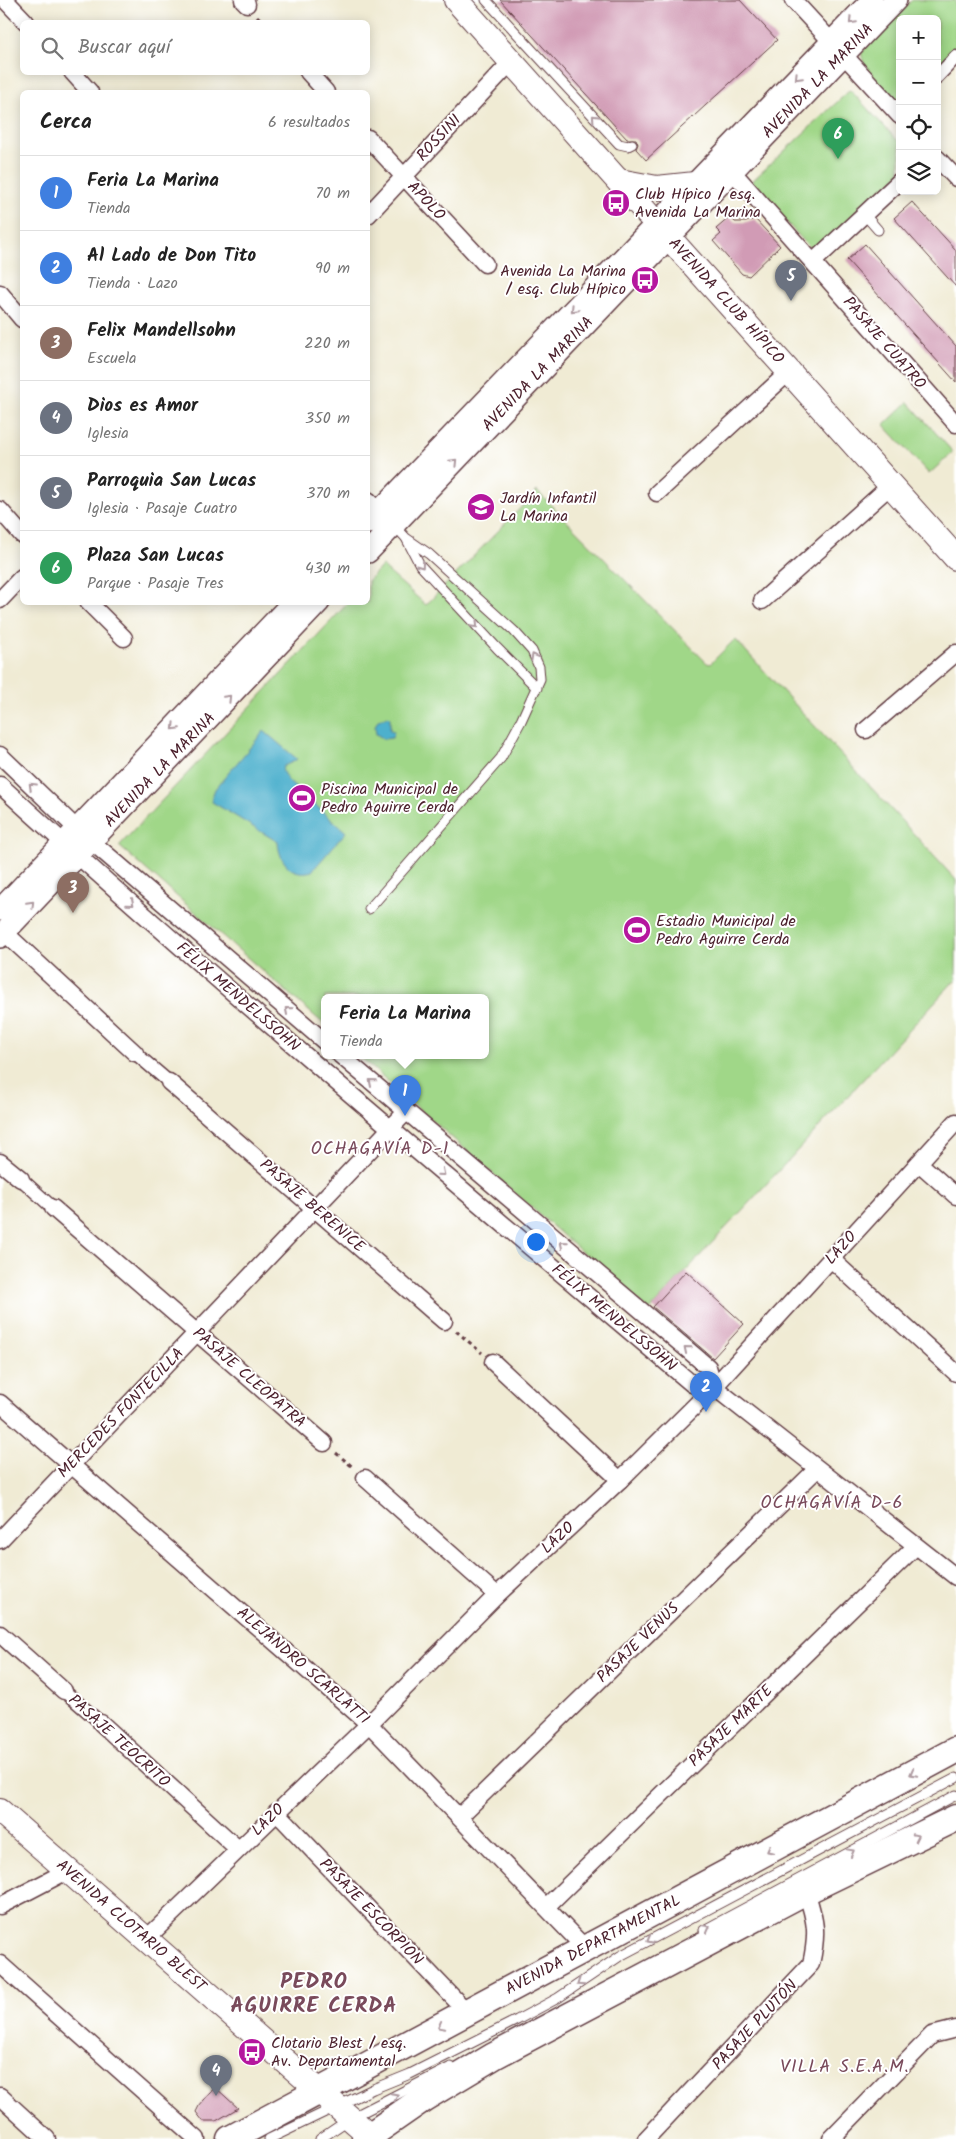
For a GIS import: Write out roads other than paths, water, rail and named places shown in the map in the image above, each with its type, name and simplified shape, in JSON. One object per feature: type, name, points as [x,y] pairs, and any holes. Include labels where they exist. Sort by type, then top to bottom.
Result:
[{"type":"main road","name":"AVENIDA CLUB HÍPICO","points":[[456,0],[956,558]]},
{"type":"main road","points":[[619,181],[657,188],[695,184]]},
{"type":"main road","name":"AVENIDA DEPARTAMENTAL","points":[[353,2122],[467,2012],[956,1750]]},
{"type":"main road","name":"AVENIDA CLOTARIO BLEST","points":[[0,1811],[353,2122]]},
{"type":"main road","name":"AVENIDA DEPARTAMENTAL","points":[[230,2139],[353,2122],[460,2075],[806,1891],[956,1818]]},
{"type":"street","points":[[6,0],[24,20]]},
{"type":"street","points":[[793,0],[896,111]]},
{"type":"street","name":"AVENIDA LA MARINA","points":[[370,548],[383,520],[663,231],[732,171],[837,48],[872,0]]},
{"type":"street","name":"AVENIDA LA MARINA","points":[[663,231],[695,184],[837,48],[896,0]]},
{"type":"street","points":[[941,73],[956,57]]},
{"type":"street","name":"ROSSINI","points":[[370,213],[511,62]]},
{"type":"street","points":[[75,75],[88,90]]},
{"type":"street","points":[[311,75],[324,90]]},
{"type":"street","name":"APOLO","points":[[370,140],[485,264]]},
{"type":"street","points":[[941,162],[956,178]]},
{"type":"street","name":"PASAJE CUATRO","points":[[732,171],[956,424]]},
{"type":"street","points":[[813,262],[896,185]]},
{"type":"street","points":[[0,293],[20,317]]},
{"type":"street","points":[[657,493],[789,372]]},
{"type":"street","points":[[762,601],[890,485]]},
{"type":"street","points":[[0,510],[20,533]]},
{"type":"street","points":[[0,600],[20,579]]},
{"type":"street","points":[[91,605],[124,638]]},
{"type":"street","name":"AVENIDA LA MARINA","points":[[277,632],[290,605]]},
{"type":"street","name":"AVENIDA LA MARINA","points":[[0,910],[85,835],[277,632],[316,605]]},
{"type":"street","points":[[866,730],[956,653]]},
{"type":"street","name":"FÉLIX MENDELSSOHN","points":[[0,755],[85,835],[321,1039]]},
{"type":"street","name":"FÉLIX MENDELSSOHN","points":[[0,785],[70,850],[391,1130],[692,1384],[714,1387],[817,1470],[956,1577]]},
{"type":"street","name":"AVENIDA LA MARINA","points":[[2,934],[70,850]]},
{"type":"street","name":"PASAJE BERENICE","points":[[2,934],[135,1053],[444,1321]]},
{"type":"street","name":"FÉLIX MENDELSSOHN","points":[[345,1059],[708,1367],[714,1387]]},
{"type":"street","name":"MERCEDES FONTECILLA","points":[[0,1540],[391,1130],[406,1112]]},
{"type":"street","name":"LAZO","points":[[146,1939],[714,1387],[956,1122]]},
{"type":"street","name":"PASAJE CLEOPATRA","points":[[0,1162],[324,1442]]},
{"type":"street","points":[[919,1163],[956,1196]]},
{"type":"street","points":[[831,1259],[956,1373]]},
{"type":"street","points":[[493,1362],[620,1480]]},
{"type":"street","name":"ALEJANDRO SCARLATTI","points":[[0,1403],[369,1724],[586,1949]]},
{"type":"street","name":"PASAJE VENUS","points":[[460,1817],[817,1470]]},
{"type":"street","points":[[365,1478],[497,1596]]},
{"type":"street","name":"PASAJE MARTE","points":[[546,1907],[916,1546]]},
{"type":"street","name":"PASAJE TEOCRITO","points":[[0,1634],[238,1849]]},
{"type":"street","name":"PASAJE ESCORPION","points":[[276,1812],[467,2012]]},
{"type":"street","points":[[0,1906],[67,1871]]},
{"type":"street","name":"PASAJE PLUTÓN","points":[[646,2139],[812,1964],[816,1938],[814,1915],[806,1891]]},
{"type":"street","points":[[0,1964],[197,2139]]},
{"type":"street","points":[[831,2139],[932,2035],[955,2029]]},
{"type":"street","points":[[0,2096],[47,2139]]},
{"type":"lane","points":[[486,0],[620,144],[628,146],[632,144]]},
{"type":"lane","points":[[864,214],[878,230]]},
{"type":"lane","points":[[383,520],[420,565],[537,688]]},
{"type":"lane","points":[[369,909],[501,758],[540,679],[540,667],[532,651],[514,631],[429,554],[383,520]]},
{"type":"lane","points":[[353,2122],[366,2093],[427,2066],[550,2002],[620,1956],[956,1778]]},
{"type":"lane","points":[[692,1936],[956,1795]]},
{"type":"lane","points":[[320,2139],[464,2061]]},
{"type":"lane","points":[[269,2139],[353,2122]]},
{"type":"water","points":[[388,716],[390,718],[390,730],[394,732],[392,738],[384,739],[376,734],[375,726],[378,720]]},
{"type":"water","points":[[264,731],[297,759],[282,768],[289,782],[346,832],[312,871],[298,872],[293,870],[284,862],[278,842],[212,802],[215,789]]},
{"type":"place","name":"Plaza San Lucas","points":[[838,159]]},
{"type":"place","name":"Club Hípico / esq. Avenida La Marina","points":[[616,203]]},
{"type":"place","name":"Avenida La Marina / esq. Club Hípico","points":[[645,280]]},
{"type":"place","name":"Parroquia San Lucas","points":[[791,301]]},
{"type":"place","name":"Jardín Infantil La Marina","points":[[481,507]]},
{"type":"place","name":"Piscina Municipal de Pedro Aguirre Cerda","points":[[302,798]]},
{"type":"place","name":"Felix Mandellsohn","points":[[73,913]]},
{"type":"place","name":"Estadio Municipal de Pedro Aguirre Cerda","points":[[637,930]]},
{"type":"place","name":"Feria La Marina","points":[[405,1116]]},
{"type":"place","name":"Al Lado de Don Tito","points":[[706,1412]]},
{"type":"place","name":"Clotario Blest / esq. Av. Departamental","points":[[252,2052]]},
{"type":"place","name":"Dios es Amor","points":[[216,2096]]},
{"type":"district","name":"OCHAGAVÍA D-1","points":[[380,1149]]},
{"type":"district","name":"OCHAGAVÍA D-6","points":[[832,1503]]},
{"type":"district","name":"PEDRO AGUIRRE CERDA","points":[[314,1994]]},
{"type":"district","name":"VILLA S.E.A.M.","points":[[845,2067]]}]
